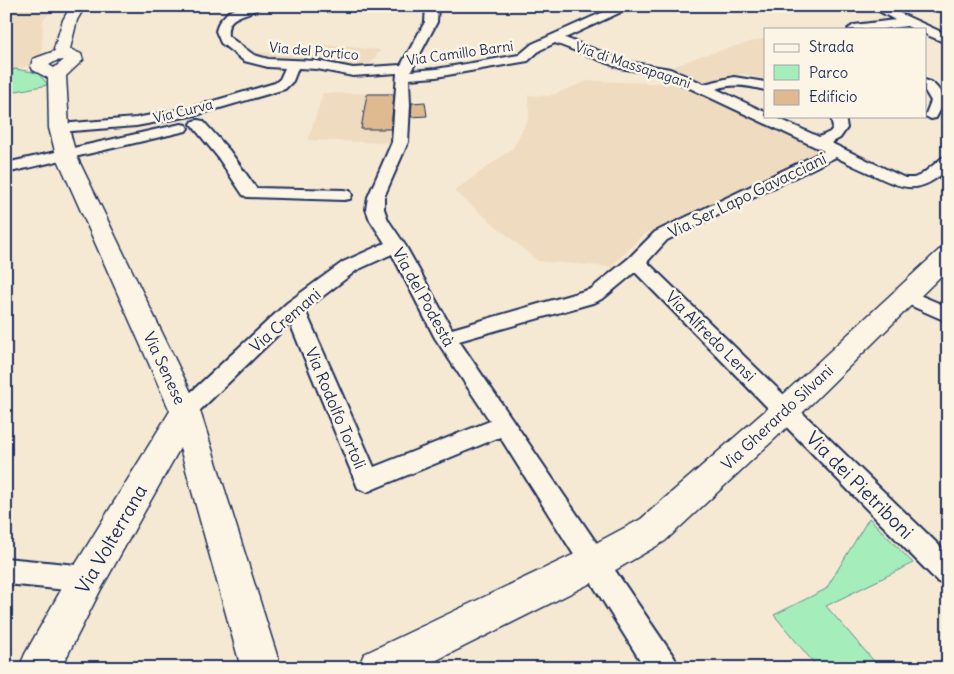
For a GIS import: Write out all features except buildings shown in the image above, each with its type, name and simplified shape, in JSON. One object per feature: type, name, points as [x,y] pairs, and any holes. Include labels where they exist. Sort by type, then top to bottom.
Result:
[{"type":"main road","name":"Via Senese","points":[[68,6],[59,21],[52,50],[57,64],[59,128],[66,156],[185,411],[262,668]]},
{"type":"main road","name":"Via Senese","points":[[57,64],[70,20],[78,6]]},
{"type":"main road","name":"Via Gherardo Silvani","points":[[378,668],[594,563],[653,530],[785,411],[904,295],[948,255]]},
{"type":"main road","name":"Via Volterrana","points":[[38,668],[87,578],[185,411]]},
{"type":"street","name":"Via del Portico","points":[[256,6],[236,12],[222,26],[221,36],[254,60],[268,63],[317,65],[353,72],[403,73]]},
{"type":"street","points":[[403,73],[431,22],[432,6]]},
{"type":"street","name":"Via Camillo Barni","points":[[403,73],[436,73],[523,58],[532,50],[596,19],[629,6]]},
{"type":"street","points":[[876,6],[922,28]]},
{"type":"street","points":[[862,28],[908,22]]},
{"type":"street","points":[[926,30],[948,40]]},
{"type":"street","name":"Via di Massapagani","points":[[556,39],[625,65],[665,72],[764,117]]},
{"type":"street","name":"Via Curva","points":[[59,128],[82,124],[127,124],[196,111],[280,86],[286,81],[292,64]]},
{"type":"street","name":"Via del Podestà","points":[[403,73],[404,105],[400,142],[376,196],[375,209],[379,220],[396,245],[446,338],[664,668]]},
{"type":"street","points":[[704,89],[736,80],[745,80],[764,86]]},
{"type":"street","points":[[926,85],[934,92],[932,111],[948,117]]},
{"type":"street","points":[[6,168],[48,158],[66,156],[198,124],[245,109]]},
{"type":"street","name":"Via di Massapagani","points":[[766,118],[901,182],[912,184],[922,182],[948,161]]},
{"type":"street","points":[[819,143],[835,135],[840,128],[838,118]]},
{"type":"street","points":[[198,124],[222,153],[249,191],[253,193],[344,195]]},
{"type":"street","name":"Via Ser Lapo Gavacciani","points":[[446,338],[598,293],[636,262],[661,236],[837,151]]},
{"type":"street","name":"Via Cremani","points":[[185,411],[294,308],[350,266],[396,245]]},
{"type":"street","name":"Via Alfredo Lensi","points":[[636,262],[785,411]]},
{"type":"street","points":[[904,295],[948,315]]},
{"type":"street","name":"Via Rodolfo Tortoli","points":[[294,308],[367,482],[505,426]]},
{"type":"street","name":"Via dei Pietriboni","points":[[785,411],[941,566]]},
{"type":"street","points":[[6,572],[87,578]]},
{"type":"shaded area","points":[[6,6],[57,6],[43,20],[42,53],[29,66],[6,71]]},
{"type":"shaded area","points":[[764,38],[764,80],[745,74],[697,83],[665,70],[700,56]]},
{"type":"shaded area","points":[[316,44],[381,50],[365,70],[271,62],[247,54],[254,52],[307,55]]},
{"type":"shaded area","points":[[588,81],[689,84],[824,150],[643,235],[611,267],[538,261],[454,191],[513,148],[529,117],[528,95],[549,96]]},
{"type":"shaded area","points":[[323,93],[399,94],[392,143],[308,140]]},
{"type":"green space","points":[[16,69],[38,73],[48,85],[6,93],[6,71]]},
{"type":"green space","points":[[869,518],[913,563],[826,606],[880,668],[818,668],[774,615],[826,589]]}]
